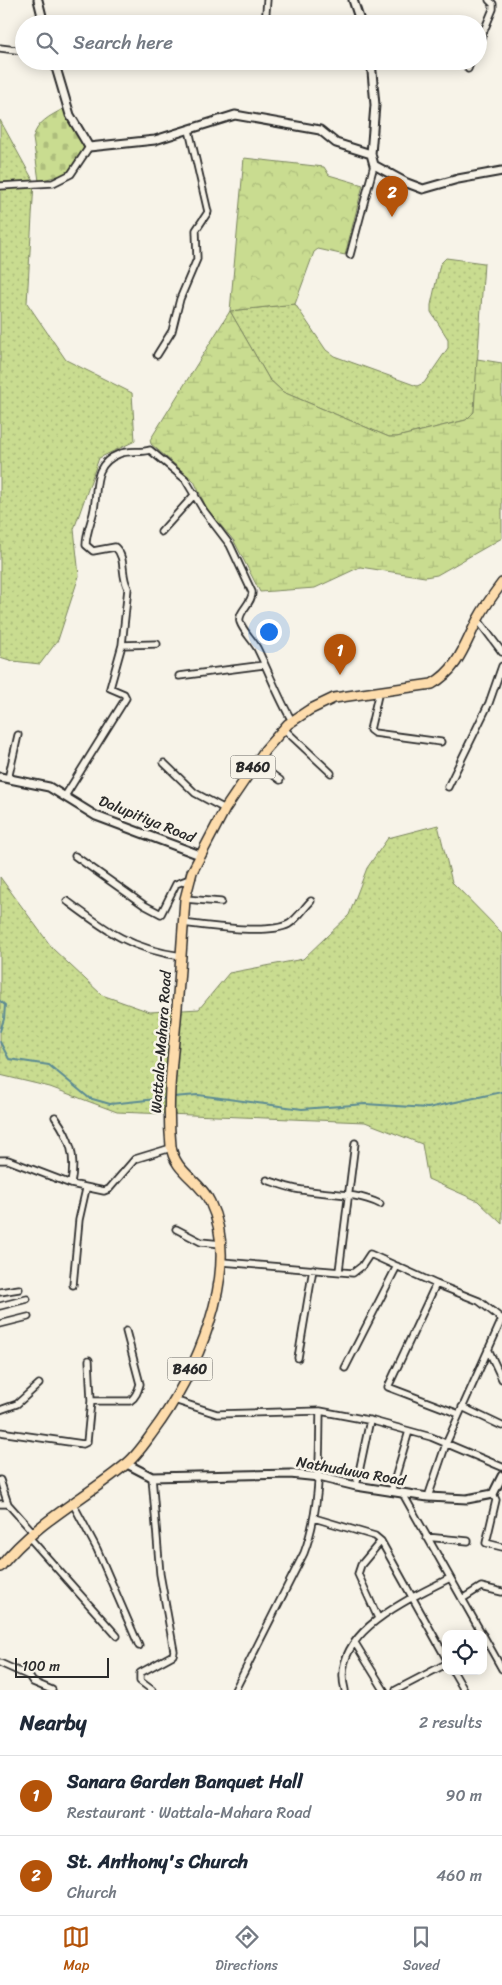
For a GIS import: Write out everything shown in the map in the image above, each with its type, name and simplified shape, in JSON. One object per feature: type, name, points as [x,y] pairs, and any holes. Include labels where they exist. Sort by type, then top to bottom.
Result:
[{"type":"main road","name":"Wattala-Mahara Road","points":[[0,1567],[30,1534],[127,1464],[153,1432],[189,1373],[216,1299],[222,1262],[221,1244],[210,1202],[199,1186],[175,1162],[171,1148],[168,1112],[185,899],[200,854],[225,809],[284,728],[292,721],[334,698],[432,684],[444,678],[455,666],[478,620],[502,583]]},
{"type":"street","points":[[38,0],[42,15]]},
{"type":"street","points":[[266,15],[267,0]]},
{"type":"street","points":[[352,0],[358,15]]},
{"type":"street","points":[[487,23],[493,9],[493,4],[489,0]]},
{"type":"street","points":[[0,48],[15,50]]},
{"type":"street","points":[[57,70],[70,115],[89,148]]},
{"type":"street","points":[[350,255],[374,165],[371,154],[374,121],[372,70]]},
{"type":"street","points":[[0,186],[53,183],[71,174],[89,148],[155,140],[235,114],[320,130],[336,143],[371,154]]},
{"type":"street","points":[[157,355],[172,331],[180,298],[197,260],[196,230],[208,212],[189,130]]},
{"type":"street","points":[[374,165],[407,184],[423,188],[502,171]]},
{"type":"street","points":[[65,796],[126,698],[124,694],[110,688],[122,645],[128,588],[124,582],[123,561],[120,551],[115,547],[93,551],[86,545],[93,513],[94,488],[101,467],[119,454],[150,450],[185,478],[204,511],[230,546],[252,592],[253,598],[240,616],[240,622],[256,646],[276,693],[292,721]]},
{"type":"street","points":[[161,532],[195,494]]},
{"type":"street","points":[[478,620],[502,652]]},
{"type":"street","points":[[122,645],[157,644]]},
{"type":"street","points":[[179,676],[264,665]]},
{"type":"street","points":[[448,787],[489,703],[502,666]]},
{"type":"street","points":[[378,691],[370,730],[374,733],[441,742]]},
{"type":"street","points":[[284,728],[331,773]]},
{"type":"street","points":[[4,778],[18,735]]},
{"type":"street","points":[[164,763],[195,793],[225,809]]},
{"type":"street","points":[[257,763],[280,780]]},
{"type":"street","name":"Dalupitiya Road","points":[[4,778],[49,787],[96,816],[200,854]]},
{"type":"street","points":[[75,856],[144,905],[161,914],[176,884],[192,878]]},
{"type":"street","points":[[185,899],[221,902]]},
{"type":"street","points":[[67,900],[119,938],[153,952],[181,956]]},
{"type":"street","points":[[184,923],[252,930],[284,926],[290,923],[311,901]]},
{"type":"street","points":[[55,1117],[67,1134],[73,1150],[71,1184]]},
{"type":"street","points":[[339,1271],[355,1143]]},
{"type":"street","points":[[0,1160],[8,1160],[71,1184],[86,1188],[109,1190],[135,1159],[171,1148]]},
{"type":"street","points":[[267,1180],[297,1189],[368,1198],[380,1204]]},
{"type":"street","points":[[73,1285],[79,1220],[86,1188]]},
{"type":"street","points":[[176,1229],[202,1242],[221,1244]]},
{"type":"street","points":[[222,1262],[353,1273],[362,1266],[370,1254],[479,1301],[502,1319],[446,1444],[428,1497]]},
{"type":"street","points":[[345,1368],[397,1266]]},
{"type":"street","points":[[298,1358],[313,1269]]},
{"type":"street","points":[[436,1284],[388,1387],[459,1414]]},
{"type":"street","points":[[0,1292],[18,1289]]},
{"type":"street","points":[[0,1306],[27,1298]]},
{"type":"street","points":[[0,1324],[28,1317]]},
{"type":"street","points":[[91,1401],[130,1401],[134,1399],[139,1390],[140,1384],[126,1331]]},
{"type":"street","points":[[488,1349],[502,1379]]},
{"type":"street","points":[[0,1432],[84,1444],[89,1439],[91,1401],[89,1360]]},
{"type":"street","points":[[0,1410],[17,1404],[40,1384]]},
{"type":"street","points":[[174,1400],[218,1414],[320,1411],[370,1420],[446,1444],[502,1467]]},
{"type":"street","points":[[462,1407],[502,1426]]},
{"type":"street","points":[[235,1690],[304,1554],[314,1518],[319,1477],[320,1411]]},
{"type":"street","points":[[356,1486],[370,1420]]},
{"type":"street","points":[[391,1492],[409,1431]]},
{"type":"street","name":"Nathuduwa Road","points":[[127,1464],[152,1477],[290,1474],[319,1477],[356,1486],[428,1497],[467,1499],[493,1494]]},
{"type":"street","points":[[502,1476],[493,1494],[496,1500],[486,1543],[502,1547]]},
{"type":"street","points":[[152,1477],[160,1574],[174,1651],[173,1655],[140,1673],[140,1681],[152,1690]]},
{"type":"street","points":[[0,1480],[8,1504],[30,1534],[118,1636]]},
{"type":"street","points":[[403,1494],[481,1630]]},
{"type":"street","points":[[72,1502],[97,1549],[139,1646]]},
{"type":"street","points":[[0,1504],[8,1504]]},
{"type":"street","points":[[314,1518],[375,1536],[381,1541],[442,1651]]},
{"type":"street","points":[[426,1536],[468,1541]]},
{"type":"street","points":[[378,1618],[358,1574],[361,1564],[381,1541]]},
{"type":"street","points":[[345,1690],[341,1676],[355,1642],[378,1618],[450,1578]]},
{"type":"street","points":[[462,1599],[482,1587],[502,1592]]},
{"type":"street","points":[[355,1642],[384,1690]]},
{"type":"street","points":[[487,1645],[502,1669]]},
{"type":"street","points":[[0,1663],[30,1676],[33,1682],[52,1690]]},
{"type":"street","points":[[396,1690],[442,1666]]},
{"type":"street","points":[[456,1675],[464,1690]]},
{"type":"green space","points":[[63,109],[82,140],[85,151],[66,174],[39,181],[33,138],[35,132],[49,117]]},
{"type":"green space","points":[[0,120],[34,182],[27,303],[66,360],[132,393],[135,441],[99,458],[74,529],[79,576],[58,640],[40,664],[13,661],[0,657]]},
{"type":"green space","points":[[244,158],[324,167],[329,175],[363,185],[345,255],[318,249],[314,252],[295,304],[230,311]]},
{"type":"green space","points":[[446,258],[484,263],[474,412],[466,420],[397,437],[389,437],[283,392],[269,379],[230,311],[295,304],[326,350],[334,356],[417,386],[424,383],[448,348],[448,339],[431,312],[440,264]]},
{"type":"green space","points":[[230,311],[269,379],[283,392],[389,437],[397,437],[466,420],[474,412],[477,359],[502,363],[502,538],[437,575],[425,577],[360,567],[315,588],[260,592],[234,541],[207,509],[194,481],[151,444],[150,440]]},
{"type":"green space","points":[[438,825],[452,882],[502,933],[502,1224],[478,1201],[428,1179],[422,1144],[365,1122],[117,1112],[50,1087],[0,1075],[0,877],[53,949],[102,995],[150,1012],[199,1009],[229,973],[303,959],[349,915],[367,868],[388,838]]},
{"type":"waterway","points":[[0,1001],[5,1005],[4,1019],[0,1031]]},
{"type":"waterway","points":[[0,1042],[9,1059],[49,1065],[89,1098],[110,1104],[166,1098]]},
{"type":"waterway","points":[[173,1097],[198,1095],[302,1109],[365,1104],[428,1108],[502,1092]]},
{"type":"place","name":"St. Anthony's Church","points":[[392,217]]},
{"type":"place","name":"Sanara Garden Banquet Hall","points":[[340,675]]}]
